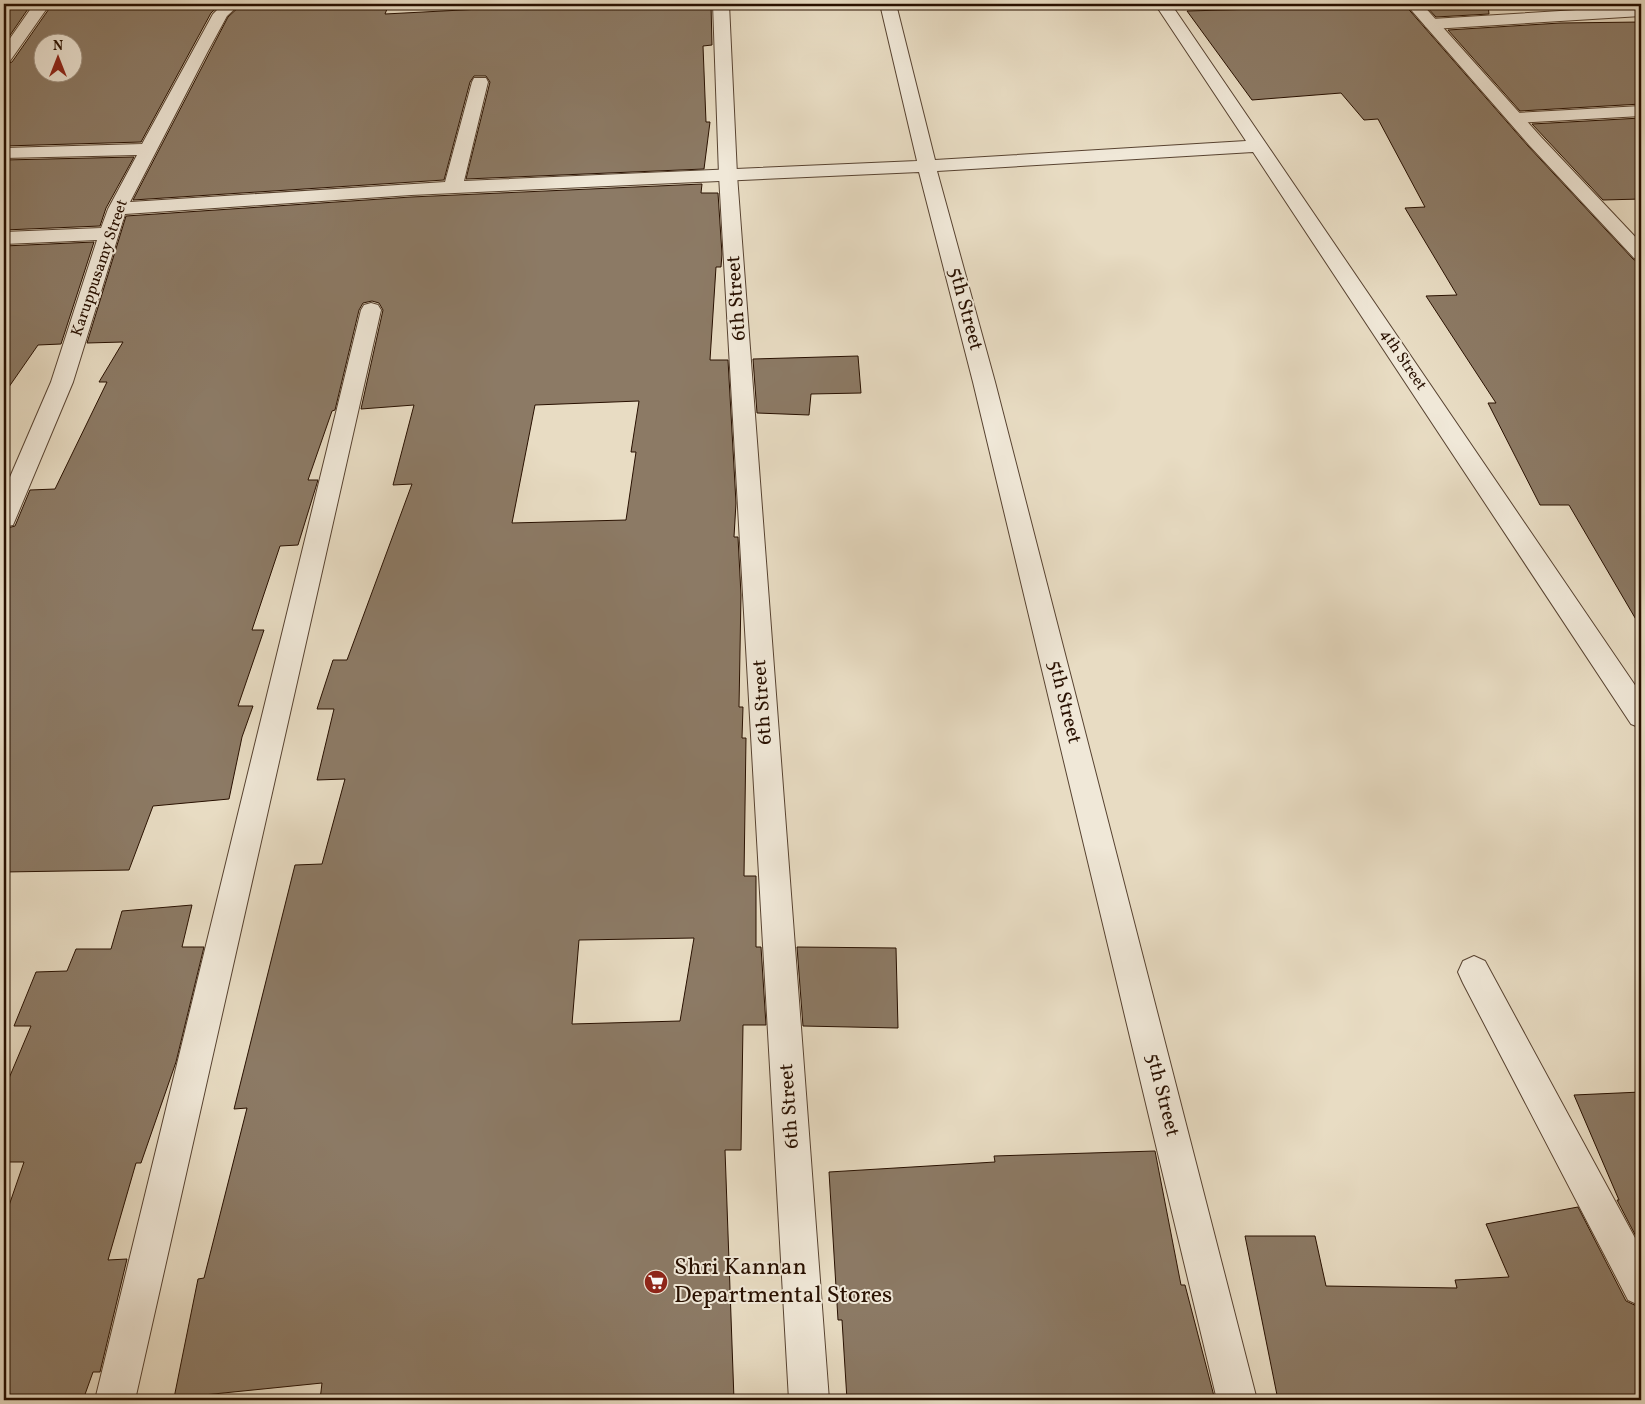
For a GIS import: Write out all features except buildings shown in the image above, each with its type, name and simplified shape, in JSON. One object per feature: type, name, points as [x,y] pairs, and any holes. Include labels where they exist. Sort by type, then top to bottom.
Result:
[{"type":"street","points":[[4,58],[42,4]]},
{"type":"street","name":"Karuppusamy Street","points":[[4,518],[62,382],[117,208],[146,150],[221,14],[232,4]]},
{"type":"street","name":"6th Street","points":[[721,4],[728,175],[809,1400]]},
{"type":"street","name":"5th Street","points":[[888,4],[927,166],[989,401],[1237,1400]]},
{"type":"street","name":"4th Street","points":[[1163,4],[1641,716]]},
{"type":"street","points":[[1414,4],[1641,254]]},
{"type":"street","points":[[1432,24],[1641,11]]},
{"type":"street","points":[[454,187],[480,82]]},
{"type":"street","points":[[1516,118],[1641,111]]},
{"type":"street","points":[[117,208],[454,187],[927,166],[1259,146]]},
{"type":"street","points":[[4,152],[146,150]]},
{"type":"street","points":[[4,238],[108,234]]},
{"type":"street","points":[[115,1400],[371,310]]},
{"type":"street","points":[[1474,972],[1641,1286]]},
{"type":"place","name":"Shri Kannan Departmental Stores","points":[[656,1282]]}]
